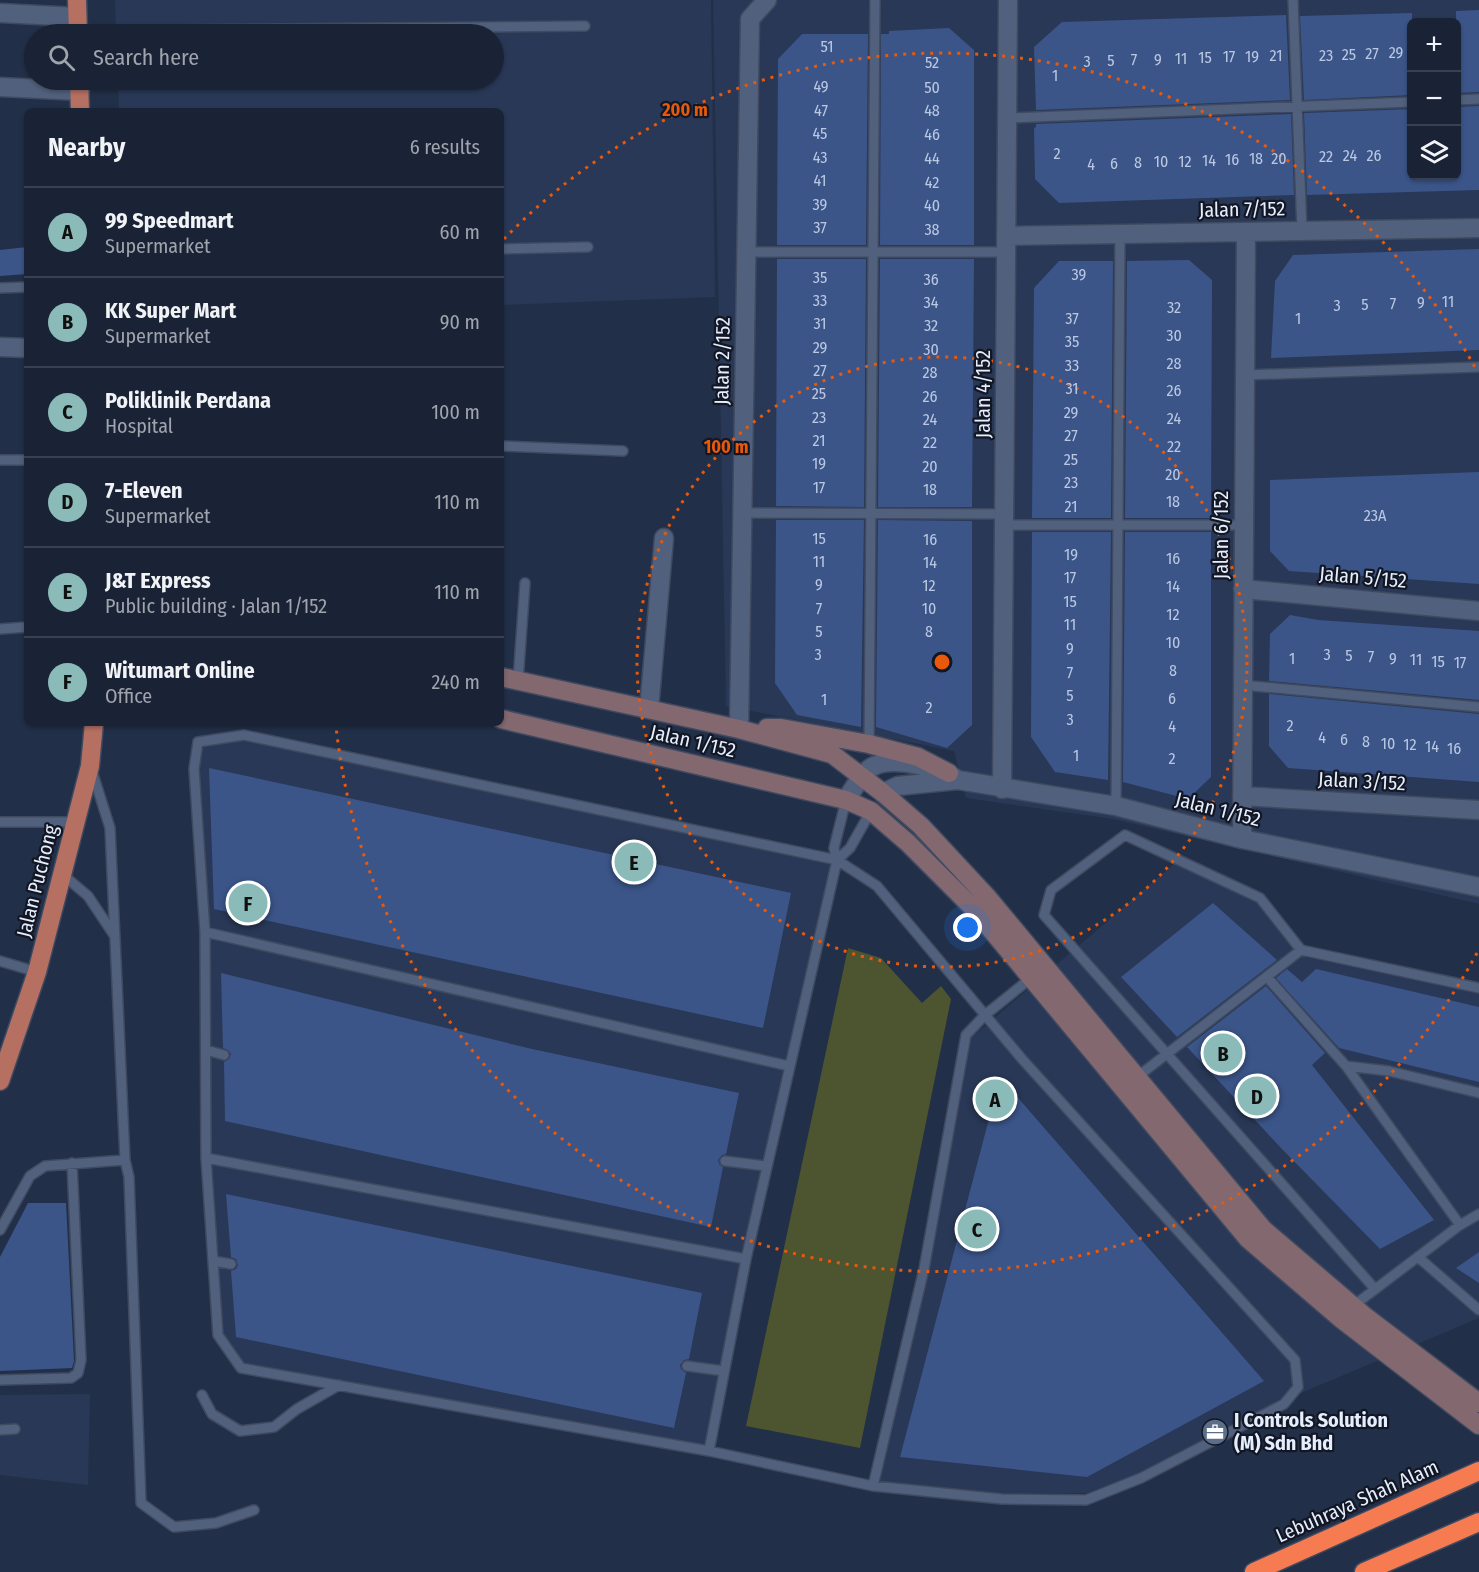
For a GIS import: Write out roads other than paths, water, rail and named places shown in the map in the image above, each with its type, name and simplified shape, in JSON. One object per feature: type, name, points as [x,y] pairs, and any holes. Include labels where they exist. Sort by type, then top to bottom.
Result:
[{"type":"highway","name":"Lebuhraya Shah Alam","points":[[1254,1572],[1479,1471]]},
{"type":"highway","points":[[1364,1572],[1479,1522]]},
{"type":"main road","points":[[80,90],[80,108]]},
{"type":"main road","name":"Jalan Puchong","points":[[0,1081],[37,972],[90,766],[94,726]]},
{"type":"street","name":"Jalan 2/152","points":[[738,729],[750,19],[767,0]]},
{"type":"street","name":"Jalan 4/152","points":[[1002,789],[1008,0]]},
{"type":"street","points":[[0,14],[77,21]]},
{"type":"street","points":[[0,87],[24,86]]},
{"type":"street","name":"Jalan 7/152","points":[[1006,244],[1120,234],[1479,228]]},
{"type":"street","name":"Jalan 6/152","points":[[1242,839],[1246,232]]},
{"type":"street","points":[[0,347],[24,348]]},
{"type":"street","points":[[649,709],[664,538]]},
{"type":"street","name":"Jalan 5/152","points":[[1243,589],[1479,611]]},
{"type":"street","name":"Jalan 1/152","points":[[510,679],[738,729]]},
{"type":"street","name":"Jalan 1/152","points":[[504,720],[846,800],[871,811],[908,843],[974,909],[1248,1239],[1358,1318]]},
{"type":"street","points":[[738,729],[781,728],[869,744],[918,757],[953,777]]},
{"type":"street","points":[[738,729],[832,754],[921,826],[988,898],[1263,1229],[1358,1318],[1479,1425]]},
{"type":"street","name":"Jalan 1/152","points":[[863,777],[872,767],[902,762],[1002,789],[1116,806],[1242,839],[1479,887]]},
{"type":"street","points":[[846,800],[863,777]]},
{"type":"street","points":[[871,811],[883,793],[898,786],[953,777]]},
{"type":"street","name":"Jalan 3/152","points":[[1242,796],[1479,810]]},
{"type":"street","points":[[1122,1088],[1137,1077]]},
{"type":"street","points":[[1358,1318],[1479,1403]]},
{"type":"lane","points":[[869,744],[874,0]]},
{"type":"lane","points":[[1293,0],[1302,231]]},
{"type":"lane","points":[[77,21],[382,24]]},
{"type":"lane","points":[[504,25],[585,26]]},
{"type":"lane","points":[[1461,100],[1479,99]]},
{"type":"lane","points":[[1007,118],[1407,102]]},
{"type":"lane","points":[[1116,806],[1120,234]]},
{"type":"lane","points":[[747,252],[873,252],[1006,244]]},
{"type":"lane","points":[[504,249],[588,247]]},
{"type":"lane","points":[[0,288],[24,287]]},
{"type":"lane","points":[[1245,375],[1479,367]]},
{"type":"lane","points":[[504,446],[623,451]]},
{"type":"lane","points":[[0,460],[24,460]]},
{"type":"lane","points":[[742,513],[871,514],[1118,525],[1244,525]]},
{"type":"lane","points":[[510,679],[525,584]]},
{"type":"lane","points":[[0,629],[24,627]]},
{"type":"lane","points":[[1242,685],[1479,707]]},
{"type":"lane","points":[[244,735],[837,860],[877,886],[1022,1059],[1295,1360],[1298,1387],[1284,1404],[1141,1478],[1086,1500],[1002,1499],[873,1486],[709,1451],[241,1368],[218,1335],[206,1158],[205,932],[194,769],[198,742],[244,735]]},
{"type":"lane","points":[[90,766],[110,828],[125,1160],[129,1177],[141,1503],[174,1527],[216,1523],[254,1510]]},
{"type":"lane","points":[[709,1451],[766,1166],[837,860],[834,848],[846,800]]},
{"type":"lane","points":[[837,860],[850,848],[871,811]]},
{"type":"lane","points":[[0,822],[75,822]]},
{"type":"lane","points":[[1375,1289],[1044,915],[1051,890],[1125,835],[1260,898],[1301,950],[1479,988]]},
{"type":"lane","points":[[62,874],[88,896],[115,937]]},
{"type":"lane","points":[[205,932],[789,1066]]},
{"type":"lane","points":[[1137,1077],[1301,950]]},
{"type":"lane","points":[[0,962],[37,972]]},
{"type":"lane","points":[[1267,977],[1346,1066],[1460,1225]]},
{"type":"lane","points":[[873,1486],[924,1269],[966,1035],[985,1015],[1030,978]]},
{"type":"lane","points":[[206,1050],[224,1055]]},
{"type":"lane","points":[[1346,1066],[1389,1071],[1479,1093]]},
{"type":"lane","points":[[206,1158],[746,1259]]},
{"type":"lane","points":[[0,1230],[30,1176],[45,1166],[72,1162],[125,1160]]},
{"type":"lane","points":[[725,1161],[766,1166]]},
{"type":"lane","points":[[0,1380],[70,1378],[78,1373],[81,1360],[72,1162]]},
{"type":"lane","points":[[1358,1318],[1375,1289],[1460,1225],[1479,1214]]},
{"type":"lane","points":[[1418,1257],[1479,1310]]},
{"type":"lane","points":[[213,1261],[231,1264]]},
{"type":"lane","points":[[687,1366],[724,1371]]},
{"type":"lane","points":[[202,1395],[212,1414],[240,1431],[274,1427],[297,1409],[339,1385]]},
{"type":"lane","points":[[0,1430],[15,1430]]},
{"type":"place","name":"J&T Express","points":[[634,862]]},
{"type":"place","name":"Witumart Online","points":[[248,903]]},
{"type":"place","name":"KK Super Mart","points":[[1223,1053]]},
{"type":"place","name":"7-Eleven","points":[[1257,1096]]},
{"type":"place","name":"99 Speedmart","points":[[995,1099]]},
{"type":"place","name":"Poliklinik Perdana","points":[[977,1229]]},
{"type":"place","name":"I Controls Solution (M) Sdn Bhd","points":[[1215,1432]]}]
